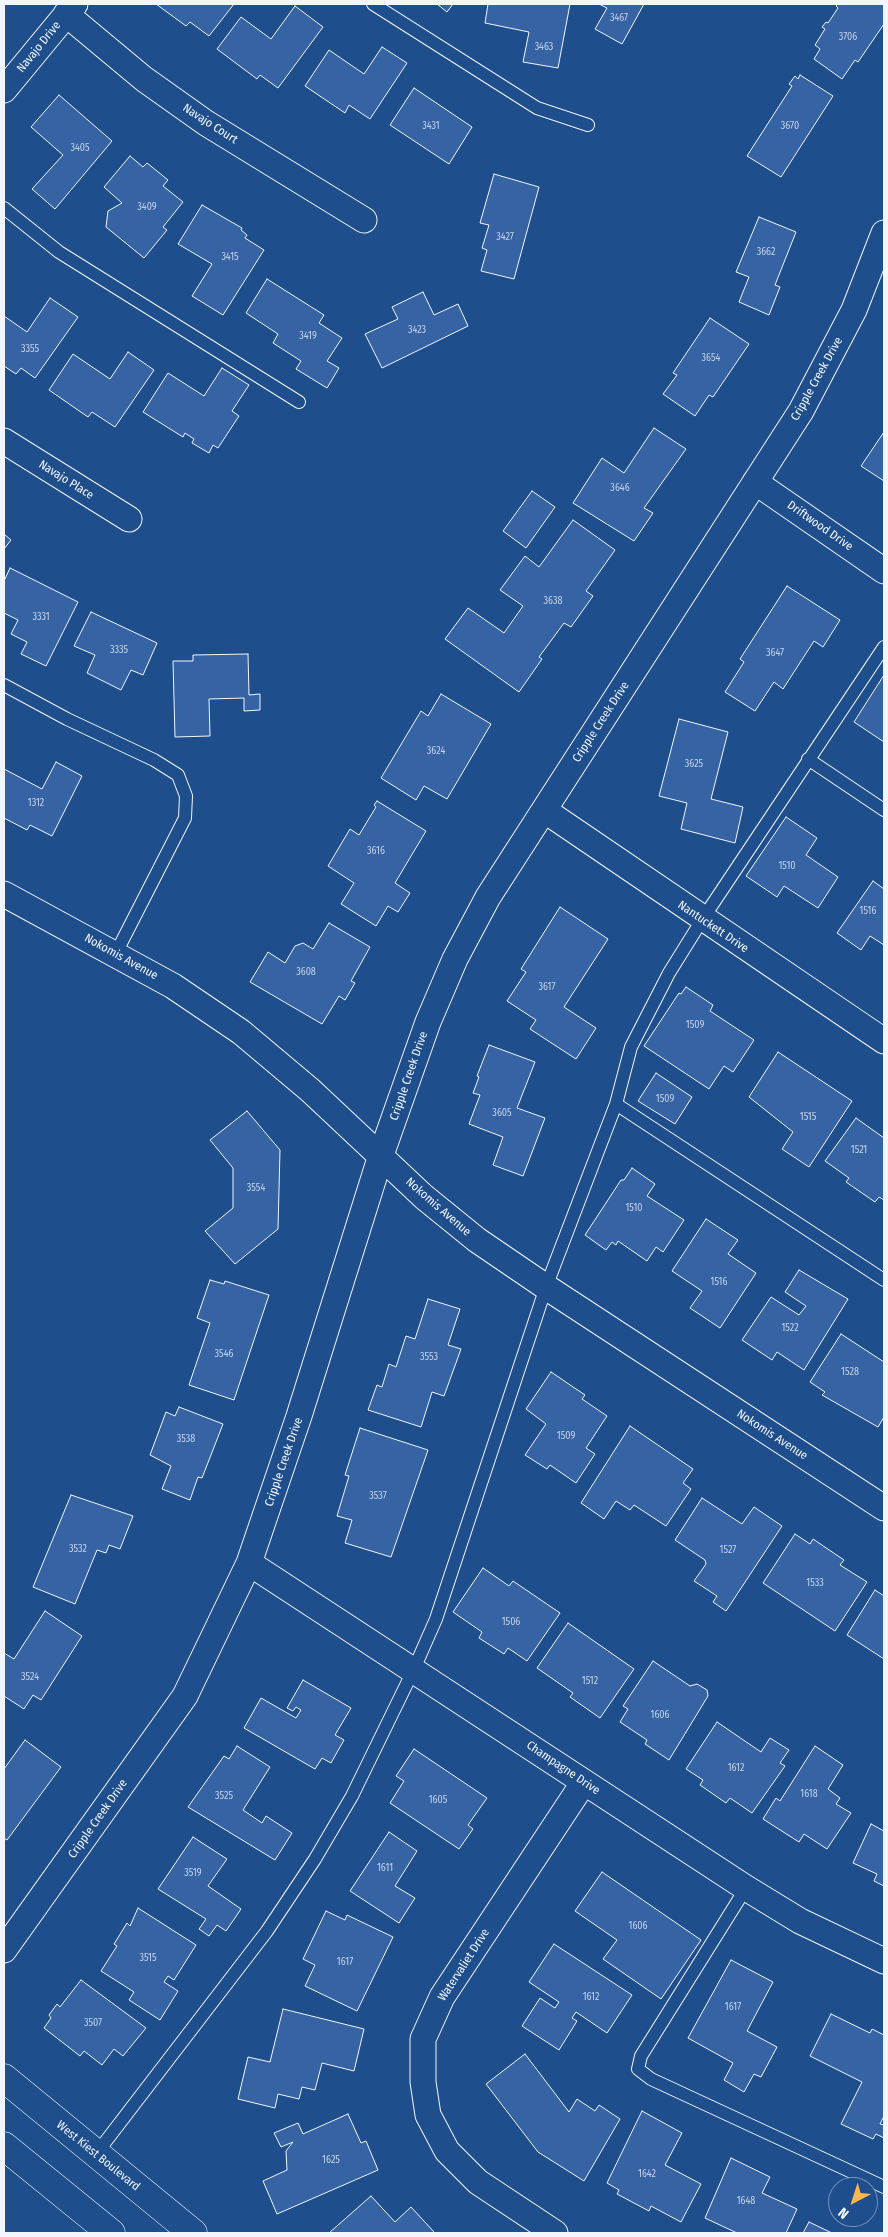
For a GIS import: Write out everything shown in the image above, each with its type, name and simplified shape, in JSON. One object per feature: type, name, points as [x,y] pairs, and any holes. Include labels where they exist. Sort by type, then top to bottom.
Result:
[{"type":"main road","name":"West Kiest Boulevard","points":[[4,2078],[193,2233]]},
{"type":"main road","points":[[4,2146],[111,2233]]},
{"type":"street","name":"Navajo Drive","points":[[4,90],[71,9]]},
{"type":"street","name":"Navajo Court","points":[[71,9],[144,79],[206,123],[364,220]]},
{"type":"street","name":"Cripple Creek Drive","points":[[4,1950],[185,1696],[249,1563],[300,1416],[381,1155],[428,1022],[455,959],[488,897],[801,411],[854,310],[884,233]]},
{"type":"street","name":"Navajo Place","points":[[4,441],[128,519]]},
{"type":"street","name":"Driftwood Drive","points":[[755,482],[884,571]]},
{"type":"street","name":"Nantuckett Drive","points":[[544,810],[702,920],[884,1041]]},
{"type":"street","name":"Nokomis Avenue","points":[[4,894],[116,953],[173,986],[241,1032],[310,1090],[424,1197],[477,1240],[884,1508]]},
{"type":"street","name":"Champagne Drive","points":[[249,1563],[414,1669],[746,1888],[800,1921],[884,1961]]},
{"type":"street","name":"Watervaliet Drive","points":[[555,2233],[478,2182],[447,2151],[428,2115],[423,2082],[423,2039],[442,1997],[584,1782]]},
{"type":"lane","points":[[373,4],[537,108],[588,125]]},
{"type":"lane","points":[[4,208],[59,252],[300,402]]},
{"type":"lane","points":[[96,2154],[255,1947],[315,1859],[352,1796],[414,1669],[436,1619],[546,1287],[616,1104],[631,1047],[669,973],[702,920],[884,647]]},
{"type":"lane","points":[[4,685],[67,719],[154,760],[178,775],[186,796],[184,818],[116,953]]},
{"type":"lane","points":[[808,759],[884,810]]},
{"type":"lane","points":[[616,1104],[884,1280]]},
{"type":"lane","points":[[746,1888],[641,2056],[638,2069],[651,2079],[884,2187]]},
{"type":"building","points":[[156,4],[234,4],[209,36],[190,22],[186,26]]},
{"type":"building","points":[[437,4],[453,4],[447,12]]},
{"type":"building","points":[[488,4],[570,4],[558,68],[523,62],[529,32],[485,23]]},
{"type":"building","points":[[599,4],[644,4],[622,44],[595,29],[607,8]]},
{"type":"building","points":[[838,4],[884,4],[884,24],[858,62],[855,60],[842,79],[814,59],[820,49],[815,45],[825,29],[822,27],[826,22],[828,23],[838,8],[836,6]]},
{"type":"building","points":[[295,6],[323,27],[278,88],[260,75],[257,79],[217,49],[241,17],[271,39]]},
{"type":"building","points":[[382,47],[407,63],[370,119],[349,105],[345,113],[305,86],[329,50],[364,74]]},
{"type":"building","points":[[800,75],[833,96],[781,177],[747,156],[792,86],[789,84],[795,76],[798,79]]},
{"type":"building","points":[[414,88],[472,127],[449,164],[390,125]]},
{"type":"building","points":[[59,95],[112,141],[55,209],[32,189],[63,155],[31,127]]},
{"type":"building","points":[[130,156],[143,167],[147,163],[168,180],[163,186],[183,202],[163,227],[167,230],[144,258],[106,227],[108,211],[122,203],[104,187]]},
{"type":"building","points":[[494,174],[539,187],[514,279],[481,271],[487,250],[482,248],[489,225],[480,223]]},
{"type":"building","points":[[202,205],[242,228],[241,230],[247,235],[245,238],[264,250],[223,315],[192,296],[212,264],[178,244]]},
{"type":"building","points":[[759,217],[796,232],[775,285],[780,287],[769,315],[739,302],[749,277],[736,272]]},
{"type":"building","points":[[267,279],[324,315],[319,323],[342,338],[327,361],[339,368],[327,388],[296,369],[301,361],[273,343],[278,334],[246,313]]},
{"type":"building","points":[[423,292],[434,315],[458,304],[468,326],[382,368],[365,334],[398,319],[392,307]]},
{"type":"building","points":[[50,298],[78,317],[35,378],[21,368],[16,374],[4,366],[4,316],[27,332]]},
{"type":"building","points":[[710,318],[749,344],[713,397],[709,395],[695,416],[663,394],[677,375],[673,373]]},
{"type":"building","points":[[128,352],[154,370],[115,427],[92,412],[88,417],[49,390],[73,354],[110,379]]},
{"type":"building","points":[[222,368],[249,385],[232,411],[239,416],[218,448],[213,445],[209,453],[192,443],[194,439],[185,433],[183,437],[143,412],[168,373],[204,396]]},
{"type":"building","points":[[654,428],[686,449],[644,508],[653,513],[634,541],[573,503],[602,458],[624,473]]},
{"type":"building","points":[[884,432],[884,481],[861,466]]},
{"type":"building","points":[[532,491],[555,507],[526,548],[503,531]]},
{"type":"building","points":[[573,520],[615,550],[586,591],[593,596],[571,627],[564,623],[539,657],[542,659],[519,692],[445,639],[468,608],[504,633],[523,606],[500,590],[525,556],[539,567]]},
{"type":"building","points":[[4,534],[11,540],[4,549]]},
{"type":"building","points":[[10,568],[78,602],[46,666],[21,654],[27,642],[11,634],[18,620],[4,613],[4,581]]},
{"type":"building","points":[[787,586],[840,620],[823,647],[814,641],[783,689],[774,682],[755,711],[725,692],[744,662],[740,659]]},
{"type":"building","points":[[91,612],[157,643],[143,675],[131,670],[121,690],[87,673],[95,655],[74,646]]},
{"type":"building","points":[[248,654],[249,695],[260,694],[260,710],[244,711],[244,698],[209,699],[210,736],[175,737],[173,661],[193,661],[193,655]]},
{"type":"building","points":[[884,675],[884,742],[854,722]]},
{"type":"building","points":[[441,694],[491,724],[447,799],[424,786],[416,800],[381,778],[421,711],[428,716]]},
{"type":"building","points":[[679,719],[728,732],[711,799],[743,807],[735,843],[681,829],[687,803],[659,796]]},
{"type":"building","points":[[56,762],[82,776],[52,836],[30,825],[27,830],[4,818],[4,769],[42,789]]},
{"type":"building","points":[[377,801],[426,831],[395,883],[410,893],[398,912],[388,906],[376,926],[341,904],[354,883],[328,866],[350,829],[359,835],[376,807],[374,805]]},
{"type":"building","points":[[786,817],[817,838],[806,855],[838,877],[818,908],[784,886],[777,897],[746,876]]},
{"type":"building","points":[[873,881],[884,889],[884,945],[870,936],[861,950],[837,933]]},
{"type":"building","points":[[560,907],[608,939],[564,1007],[596,1028],[576,1059],[530,1029],[536,1020],[507,1001],[526,972],[521,969]]},
{"type":"building","points":[[329,923],[370,947],[351,981],[355,983],[345,1000],[339,996],[322,1024],[250,982],[268,952],[285,963],[295,946],[303,943],[313,949]]},
{"type":"building","points":[[686,987],[713,1005],[710,1011],[754,1040],[733,1072],[724,1066],[709,1089],[644,1046],[679,993],[681,994]]},
{"type":"building","points":[[489,1045],[535,1062],[517,1108],[545,1118],[523,1176],[493,1165],[503,1137],[469,1124],[480,1095],[473,1093],[479,1077],[477,1076]]},
{"type":"building","points":[[778,1052],[852,1101],[809,1167],[782,1149],[793,1132],[749,1097]]},
{"type":"building","points":[[656,1073],[692,1097],[675,1124],[638,1101]]},
{"type":"building","points":[[247,1111],[280,1150],[278,1229],[235,1264],[205,1231],[233,1208],[233,1168],[210,1140]]},
{"type":"building","points":[[856,1118],[884,1138],[884,1200],[879,1197],[875,1202],[846,1182],[849,1178],[825,1161]]},
{"type":"building","points":[[632,1168],[655,1184],[647,1196],[684,1220],[663,1252],[656,1247],[647,1261],[618,1241],[616,1245],[612,1242],[606,1250],[585,1235],[621,1180],[624,1180]]},
{"type":"building","points":[[706,1219],[738,1240],[728,1254],[756,1273],[720,1328],[690,1308],[702,1291],[672,1271]]},
{"type":"building","points":[[799,1270],[848,1299],[804,1370],[777,1352],[772,1360],[742,1340],[771,1297],[799,1315],[806,1306],[785,1292]]},
{"type":"building","points":[[210,1280],[224,1284],[225,1281],[269,1295],[234,1400],[189,1385],[210,1323],[197,1318]]},
{"type":"building","points":[[428,1299],[460,1309],[448,1345],[461,1349],[444,1396],[432,1392],[421,1427],[368,1410],[377,1385],[382,1387],[389,1364],[396,1367],[406,1336],[415,1339]]},
{"type":"building","points":[[841,1334],[884,1362],[884,1417],[878,1427],[822,1395],[825,1392],[810,1382]]},
{"type":"building","points":[[551,1372],[585,1395],[582,1399],[607,1416],[586,1448],[595,1454],[576,1483],[550,1465],[547,1469],[525,1455],[546,1424],[526,1409]]},
{"type":"building","points":[[179,1407],[223,1424],[202,1478],[198,1477],[190,1500],[162,1489],[171,1466],[150,1455],[166,1412],[175,1416]]},
{"type":"building","points":[[630,1426],[693,1469],[683,1483],[691,1489],[666,1526],[634,1505],[630,1510],[616,1501],[604,1519],[581,1503]]},
{"type":"building","points":[[360,1428],[428,1450],[391,1557],[345,1543],[352,1520],[337,1516],[349,1476],[345,1475]]},
{"type":"building","points":[[71,1495],[133,1516],[120,1549],[109,1545],[106,1553],[97,1550],[75,1604],[33,1587]]},
{"type":"building","points":[[702,1498],[742,1524],[754,1507],[782,1526],[726,1611],[713,1602],[717,1596],[694,1581],[706,1564],[705,1560],[675,1540]]},
{"type":"building","points":[[795,1534],[810,1544],[813,1539],[844,1560],[840,1565],[867,1582],[835,1631],[763,1583]]},
{"type":"building","points":[[483,1568],[509,1586],[513,1581],[560,1613],[527,1661],[508,1648],[504,1654],[479,1638],[482,1632],[453,1612]]},
{"type":"building","points":[[875,1590],[884,1596],[884,1659],[847,1635]]},
{"type":"building","points":[[45,1611],[82,1636],[41,1700],[33,1695],[24,1709],[4,1696],[4,1653],[14,1659]]},
{"type":"building","points":[[568,1623],[634,1669],[600,1718],[570,1697],[573,1693],[537,1668]]},
{"type":"building","points":[[653,1661],[690,1686],[697,1684],[707,1690],[708,1696],[669,1760],[645,1744],[647,1740],[620,1722],[628,1709],[623,1706]]},
{"type":"building","points":[[303,1680],[351,1708],[335,1735],[344,1740],[331,1763],[322,1758],[315,1769],[244,1728],[261,1698],[296,1718],[301,1710],[296,1707],[293,1711],[287,1708]]},
{"type":"building","points":[[717,1722],[761,1752],[770,1738],[789,1750],[780,1763],[785,1766],[752,1813],[730,1798],[726,1803],[700,1785],[703,1780],[686,1769]]},
{"type":"building","points":[[25,1740],[61,1767],[7,1840],[4,1838],[4,1769]]},
{"type":"building","points":[[237,1746],[270,1767],[243,1810],[262,1823],[266,1816],[292,1833],[275,1860],[188,1807],[224,1756],[229,1759]]},
{"type":"building","points":[[815,1746],[843,1765],[828,1789],[840,1798],[836,1804],[851,1813],[827,1849],[804,1834],[799,1842],[763,1819],[776,1798],[780,1801]]},
{"type":"building","points":[[414,1749],[487,1798],[468,1825],[473,1829],[459,1849],[390,1803],[404,1781],[396,1776]]},
{"type":"building","points":[[871,1824],[884,1831],[884,1886],[874,1881],[877,1874],[853,1863]]},
{"type":"building","points":[[389,1832],[417,1851],[395,1886],[415,1898],[399,1923],[350,1891]]},
{"type":"building","points":[[193,1837],[227,1859],[208,1886],[241,1909],[226,1931],[217,1925],[209,1936],[199,1929],[206,1919],[158,1889]]},
{"type":"building","points":[[602,1872],[701,1940],[661,1999],[603,1959],[617,1940],[575,1911]]},
{"type":"building","points":[[138,1908],[196,1945],[174,1980],[168,1976],[164,1982],[178,1991],[160,2020],[129,2000],[134,1992],[101,1971],[117,1946],[114,1944],[127,1923],[130,1926]]},
{"type":"building","points":[[326,1911],[345,1920],[347,1915],[393,1937],[357,2011],[305,1986],[315,1965],[303,1959]]},
{"type":"building","points":[[554,1944],[632,1995],[607,2033],[576,2012],[572,2018],[577,2021],[559,2050],[522,2026],[540,1998],[555,2008],[559,2002],[529,1982]]},
{"type":"building","points":[[731,1960],[773,1982],[747,2031],[777,2047],[761,2077],[754,2074],[744,2092],[724,2080],[733,2063],[688,2038]]},
{"type":"building","points":[[81,1980],[146,2028],[123,2056],[114,2049],[102,2065],[84,2051],[80,2056],[44,2028],[51,2018],[49,2015],[57,2004],[60,2007]]},
{"type":"building","points":[[283,2009],[364,2029],[354,2071],[322,2063],[315,2090],[302,2087],[299,2099],[278,2094],[275,2108],[238,2099],[248,2057],[270,2062]]},
{"type":"building","points":[[831,2014],[870,2033],[872,2029],[884,2035],[884,2116],[880,2124],[884,2125],[884,2138],[876,2134],[873,2139],[841,2124],[862,2082],[810,2056]]},
{"type":"building","points":[[525,2054],[569,2112],[577,2099],[595,2111],[599,2105],[620,2119],[584,2181],[538,2152],[486,2084]]},
{"type":"building","points":[[642,2111],[682,2133],[665,2165],[701,2184],[681,2222],[651,2206],[649,2211],[617,2194],[619,2190],[607,2183]]},
{"type":"building","points":[[348,2114],[361,2143],[366,2141],[378,2170],[277,2214],[263,2181],[287,2170],[286,2151],[293,2142],[281,2147],[274,2133],[298,2123],[303,2134]]},
{"type":"building","points":[[731,2158],[770,2177],[762,2193],[797,2209],[786,2233],[737,2233],[705,2218]]},
{"type":"building","points":[[371,2196],[395,2222],[411,2207],[435,2233],[329,2233]]},
{"type":"building","points":[[809,2222],[832,2233],[803,2233]]}]
